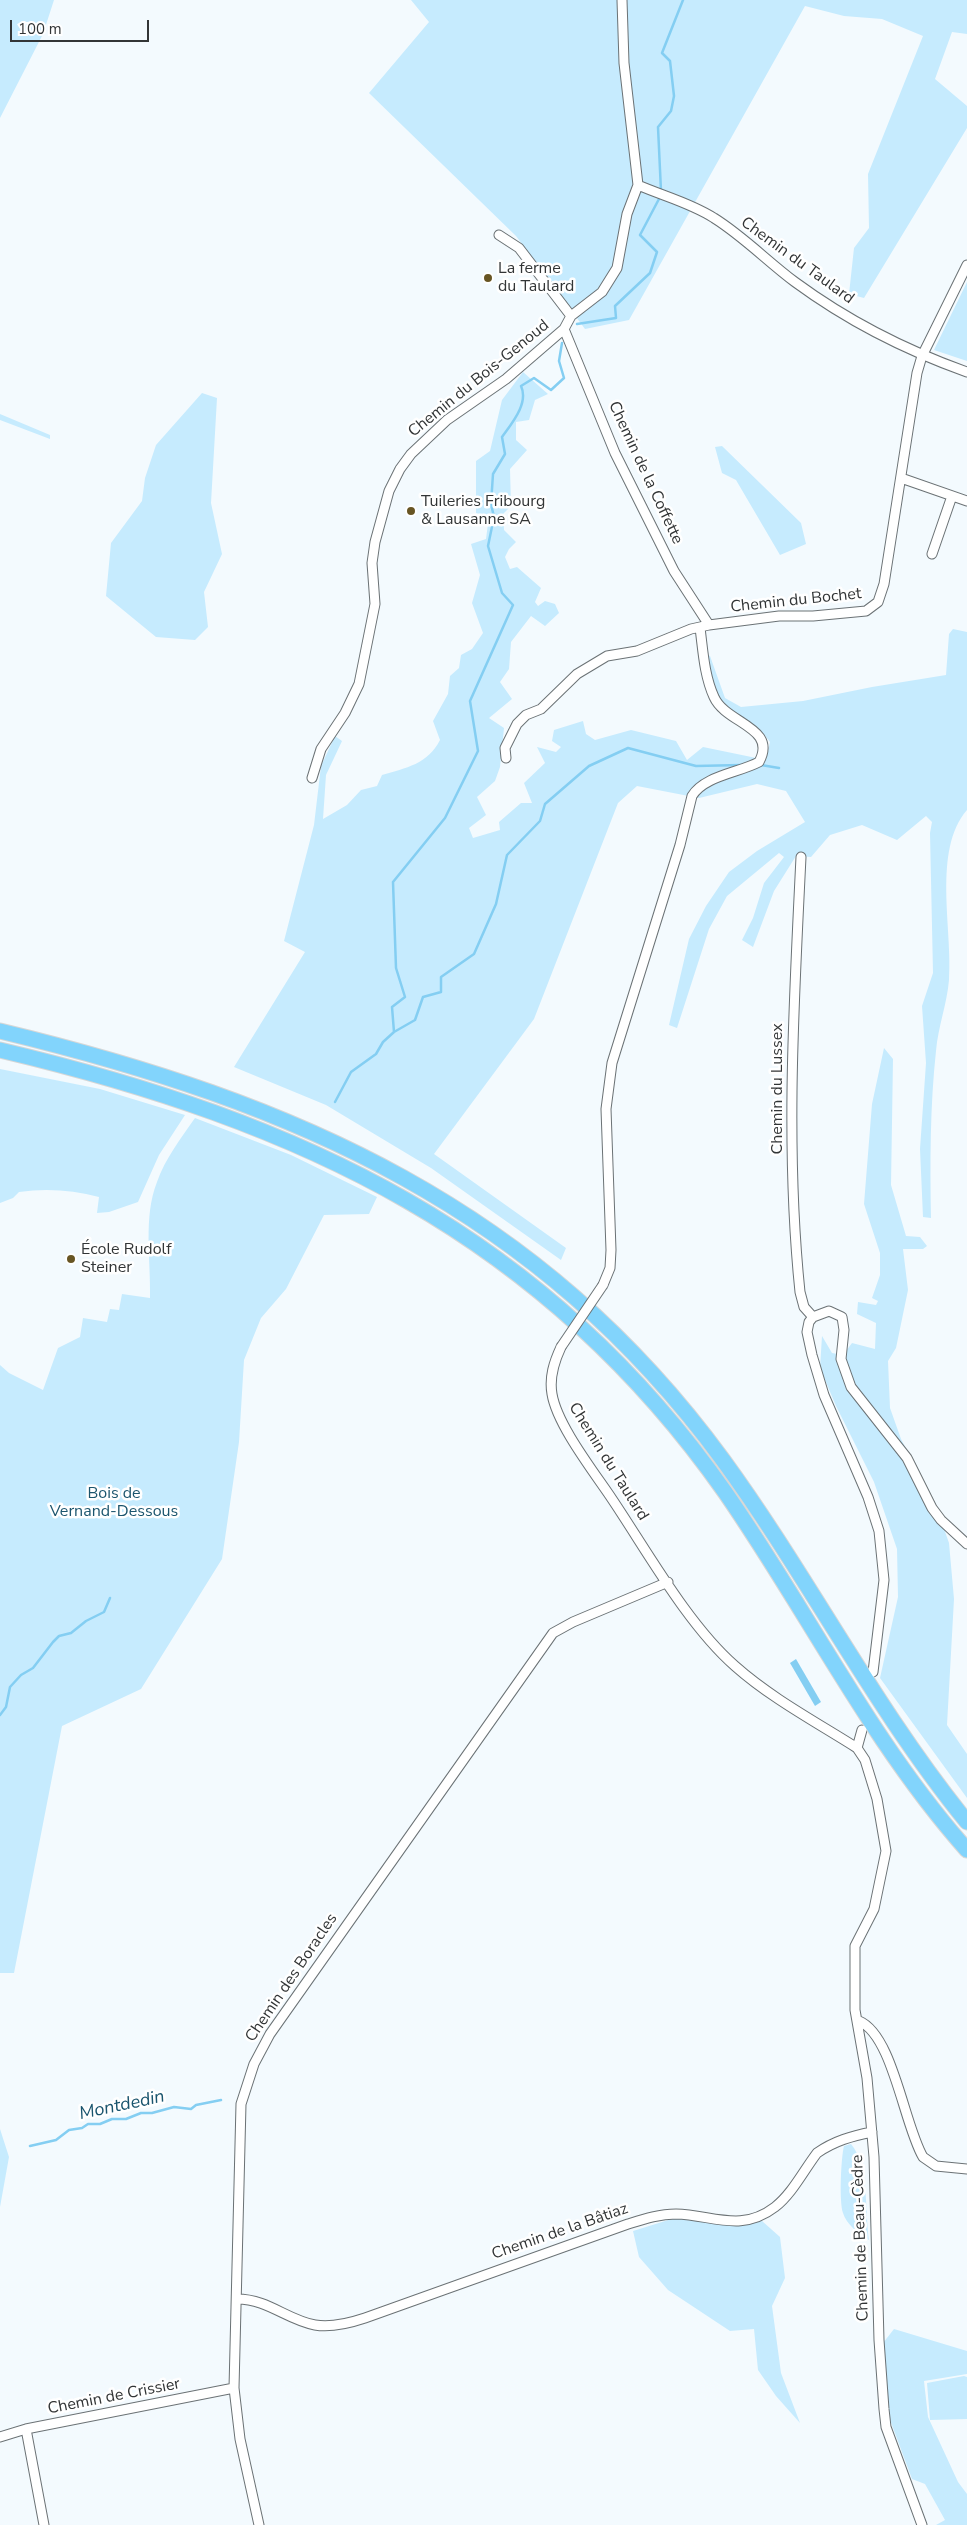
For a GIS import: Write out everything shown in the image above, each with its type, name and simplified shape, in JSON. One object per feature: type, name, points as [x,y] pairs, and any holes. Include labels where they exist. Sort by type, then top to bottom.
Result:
[{"type":"highway","points":[[0,1031],[94,1055],[195,1086],[297,1124],[397,1172],[477,1222],[544,1271],[620,1340],[673,1397],[706,1438],[752,1502],[906,1741],[967,1822]]},
{"type":"highway","points":[[0,1050],[90,1073],[184,1101],[289,1141],[388,1188],[470,1239],[519,1274],[584,1330],[644,1390],[688,1442],[723,1490],[892,1751],[922,1794],[967,1850]]},
{"type":"street","points":[[622,0],[624,63],[638,185]]},
{"type":"street","name":"Chemin du Taulard","points":[[638,185],[670,197],[715,218],[793,281],[854,321],[922,356],[967,372]]},
{"type":"street","name":"Chemin du Bois-Genoud","points":[[312,778],[321,749],[345,713],[359,684],[375,604],[372,563],[375,542],[389,491],[400,469],[411,454],[447,420],[506,379],[564,329],[571,316],[602,292],[617,268],[627,214],[638,185]]},
{"type":"street","points":[[500,235],[519,248],[571,316]]},
{"type":"street","name":"Chemin du Bochet","points":[[506,758],[505,748],[517,724],[526,715],[540,709],[577,674],[607,656],[637,650],[704,626],[779,616],[856,613],[870,609],[878,602],[884,584],[917,374],[922,356],[967,266]]},
{"type":"street","name":"Chemin de la Coffette","points":[[564,329],[615,452],[674,571],[697,604],[704,626],[704,660],[713,696],[720,706],[762,738],[764,753],[759,762],[740,772],[708,781],[695,790],[652,936]]},
{"type":"street","points":[[901,478],[967,501]]},
{"type":"street","points":[[932,554],[952,496]]},
{"type":"street","name":"Chemin du Lussex","points":[[801,858],[792,1038],[791,1123],[800,1292],[802,1303],[813,1317]]},
{"type":"street","name":"Chemin du Taulard","points":[[652,936],[612,1063],[606,1109],[610,1268],[603,1285],[561,1347],[552,1367],[552,1394],[556,1408],[575,1443],[705,1635],[734,1665],[764,1689],[857,1748]]},
{"type":"street","points":[[873,1672],[884,1580],[879,1531],[868,1497],[817,1375],[807,1332],[809,1322],[813,1317],[824,1312],[835,1312],[842,1317],[844,1325],[840,1360],[851,1387],[907,1458],[932,1508],[953,1533],[967,1544]]},
{"type":"street","name":"Chemin des Boracles","points":[[259,2525],[240,2438],[234,2388],[241,2104],[254,2064],[270,2034],[553,1633],[573,1622],[668,1582]]},
{"type":"street","points":[[857,1748],[862,1730]]},
{"type":"street","name":"Chemin de Beau-Cèdre","points":[[857,1748],[865,1760],[877,1799],[886,1851],[874,1910],[855,1946],[855,2010],[867,2078],[872,2132],[879,2289],[879,2340],[884,2417],[922,2525]]},
{"type":"street","points":[[858,2020],[868,2024],[881,2043],[923,2157],[936,2166],[967,2169]]},
{"type":"street","name":"Chemin de la Bâtiaz","points":[[237,2299],[254,2301],[315,2325],[342,2324],[366,2318],[656,2215],[679,2214],[729,2222],[753,2220],[776,2207],[817,2153],[825,2147],[836,2141],[872,2132]]},
{"type":"street","name":"Chemin de Crissier","points":[[0,2437],[26,2429],[234,2388]]},
{"type":"street","points":[[26,2429],[44,2525]]},
{"type":"green space","points":[[0,0],[54,0],[43,34],[0,118]]},
{"type":"green space","points":[[411,0],[967,0],[967,34],[952,32],[935,79],[967,106],[967,128],[864,298],[849,294],[854,248],[869,228],[868,174],[923,36],[882,19],[844,16],[805,6],[629,320],[585,329],[516,236],[369,93],[429,22]]},
{"type":"green space","points":[[967,282],[967,361],[934,350]]},
{"type":"green space","points":[[523,372],[548,394],[535,400],[529,420],[516,422],[516,440],[527,450],[510,469],[511,506],[503,514],[504,530],[516,542],[509,549],[505,557],[510,569],[517,567],[541,588],[535,602],[538,606],[545,601],[555,604],[559,613],[545,626],[531,616],[511,642],[509,669],[500,682],[512,699],[489,718],[504,728],[500,767],[495,781],[477,797],[486,815],[469,828],[473,838],[500,830],[499,822],[521,803],[532,803],[524,783],[545,763],[537,747],[556,752],[561,747],[552,741],[554,730],[583,721],[586,734],[595,740],[631,730],[676,741],[687,760],[703,747],[766,760],[770,742],[763,733],[720,702],[707,664],[707,655],[710,656],[725,698],[741,707],[803,701],[946,675],[949,634],[953,629],[967,632],[967,810],[956,827],[950,846],[947,868],[949,980],[937,1042],[934,1072],[931,1134],[931,1218],[923,1217],[920,1149],[926,1063],[922,1006],[933,973],[930,833],[932,822],[926,816],[897,840],[862,825],[830,835],[811,857],[796,856],[774,891],[753,947],[742,940],[753,918],[764,883],[784,857],[779,853],[727,896],[709,929],[677,1028],[669,1025],[689,939],[706,906],[729,872],[757,851],[805,822],[786,791],[757,784],[699,798],[637,786],[618,803],[534,1019],[434,1154],[566,1248],[561,1260],[431,1168],[326,1105],[234,1067],[305,952],[284,941],[314,825],[321,766],[335,736],[342,741],[326,775],[323,819],[347,805],[361,790],[377,786],[382,775],[423,760],[440,740],[433,721],[448,694],[450,676],[459,668],[461,655],[472,649],[483,633],[472,603],[480,575],[471,544],[486,539],[489,516],[476,513],[476,461],[490,451],[502,400]]},
{"type":"green space","points":[[202,393],[217,398],[211,503],[222,554],[204,592],[208,627],[195,640],[156,637],[106,596],[111,543],[142,501],[145,478],[156,445]]},
{"type":"green space","points":[[0,414],[50,435],[50,439],[0,420]]},
{"type":"green space","points":[[722,446],[801,523],[806,544],[780,555],[736,480],[722,473],[715,447]]},
{"type":"green space","points":[[884,1048],[893,1059],[891,1185],[906,1236],[920,1237],[927,1246],[923,1249],[903,1249],[908,1290],[896,1348],[888,1361],[890,1408],[901,1439],[935,1503],[949,1543],[954,1599],[947,1725],[967,1754],[967,1798],[880,1678],[898,1597],[897,1549],[874,1482],[836,1406],[820,1368],[822,1336],[832,1353],[843,1355],[852,1343],[875,1349],[876,1323],[857,1314],[858,1302],[876,1305],[878,1301],[872,1298],[880,1275],[880,1253],[864,1204],[872,1104]]},
{"type":"green space","points":[[0,1069],[100,1089],[185,1115],[159,1155],[138,1202],[109,1212],[97,1213],[99,1197],[69,1191],[49,1190],[19,1192],[13,1198],[0,1203]]},
{"type":"green space","name":"Bois de Vernand-Dessous","points":[[195,1118],[291,1155],[377,1197],[369,1214],[324,1215],[286,1289],[261,1318],[244,1360],[239,1442],[222,1559],[141,1689],[62,1726],[14,1973],[0,1973],[0,1365],[9,1373],[43,1390],[58,1348],[80,1337],[83,1318],[107,1322],[110,1309],[119,1310],[122,1294],[150,1298],[149,1224],[153,1195],[164,1165]]},
{"type":"green space","points":[[0,2129],[9,2157],[0,2207]]},
{"type":"green space","points":[[851,2144],[857,2153],[864,2176],[869,2240],[850,2225],[843,2213],[841,2180],[843,2152],[844,2146]]},
{"type":"green space","points":[[691,2213],[762,2221],[780,2237],[785,2278],[772,2306],[781,2373],[800,2423],[776,2396],[758,2370],[754,2329],[730,2331],[668,2290],[639,2257],[633,2231]]},
{"type":"green space","points":[[894,2329],[967,2351],[967,2374],[924,2381],[928,2417],[958,2482],[967,2494],[967,2525],[936,2525],[945,2520],[925,2484],[912,2479],[886,2409],[883,2343]]},
{"type":"green space","points":[[967,2377],[967,2419],[930,2420],[927,2383]]},
{"type":"water","points":[[796,1659],[821,1702],[815,1706],[790,1663]]},
{"type":"waterway","points":[[661,191],[658,127],[671,111],[674,96],[670,61],[662,53],[683,0]]},
{"type":"waterway","points":[[577,324],[616,318],[615,306],[650,273],[657,252],[640,235],[660,197]]},
{"type":"waterway","points":[[394,1032],[392,1007],[405,997],[396,968],[393,882],[445,818],[478,751],[470,701],[513,605],[502,593],[488,546],[494,517],[491,504],[493,474],[505,454],[502,437],[515,419],[521,406],[523,399],[521,386],[534,378],[551,390],[564,378],[559,361],[562,343]]},
{"type":"waterway","points":[[335,1102],[351,1072],[376,1054],[383,1042],[394,1032],[415,1020],[423,997],[441,992],[441,977],[474,954],[496,904],[507,855],[540,821],[545,804],[589,766],[628,748],[696,766],[741,765]]},
{"type":"waterway","points":[[761,765],[779,768]]},
{"type":"waterway","points":[[0,1715],[6,1707],[10,1687],[21,1675],[33,1668],[59,1636],[71,1633],[86,1621],[104,1612],[110,1598]]},
{"type":"waterway","name":"Montdedin","points":[[30,2146],[56,2140],[69,2130],[82,2128],[88,2124],[100,2124],[112,2119],[126,2119],[141,2113],[152,2113],[174,2107],[191,2109],[196,2105],[221,2100]]},
{"type":"place","name":"La ferme du Taulard","points":[[488,278]]},
{"type":"place","name":"Tuileries Fribourg & Lausanne SA","points":[[411,511]]},
{"type":"place","name":"École Rudolf Steiner","points":[[71,1259]]}]
